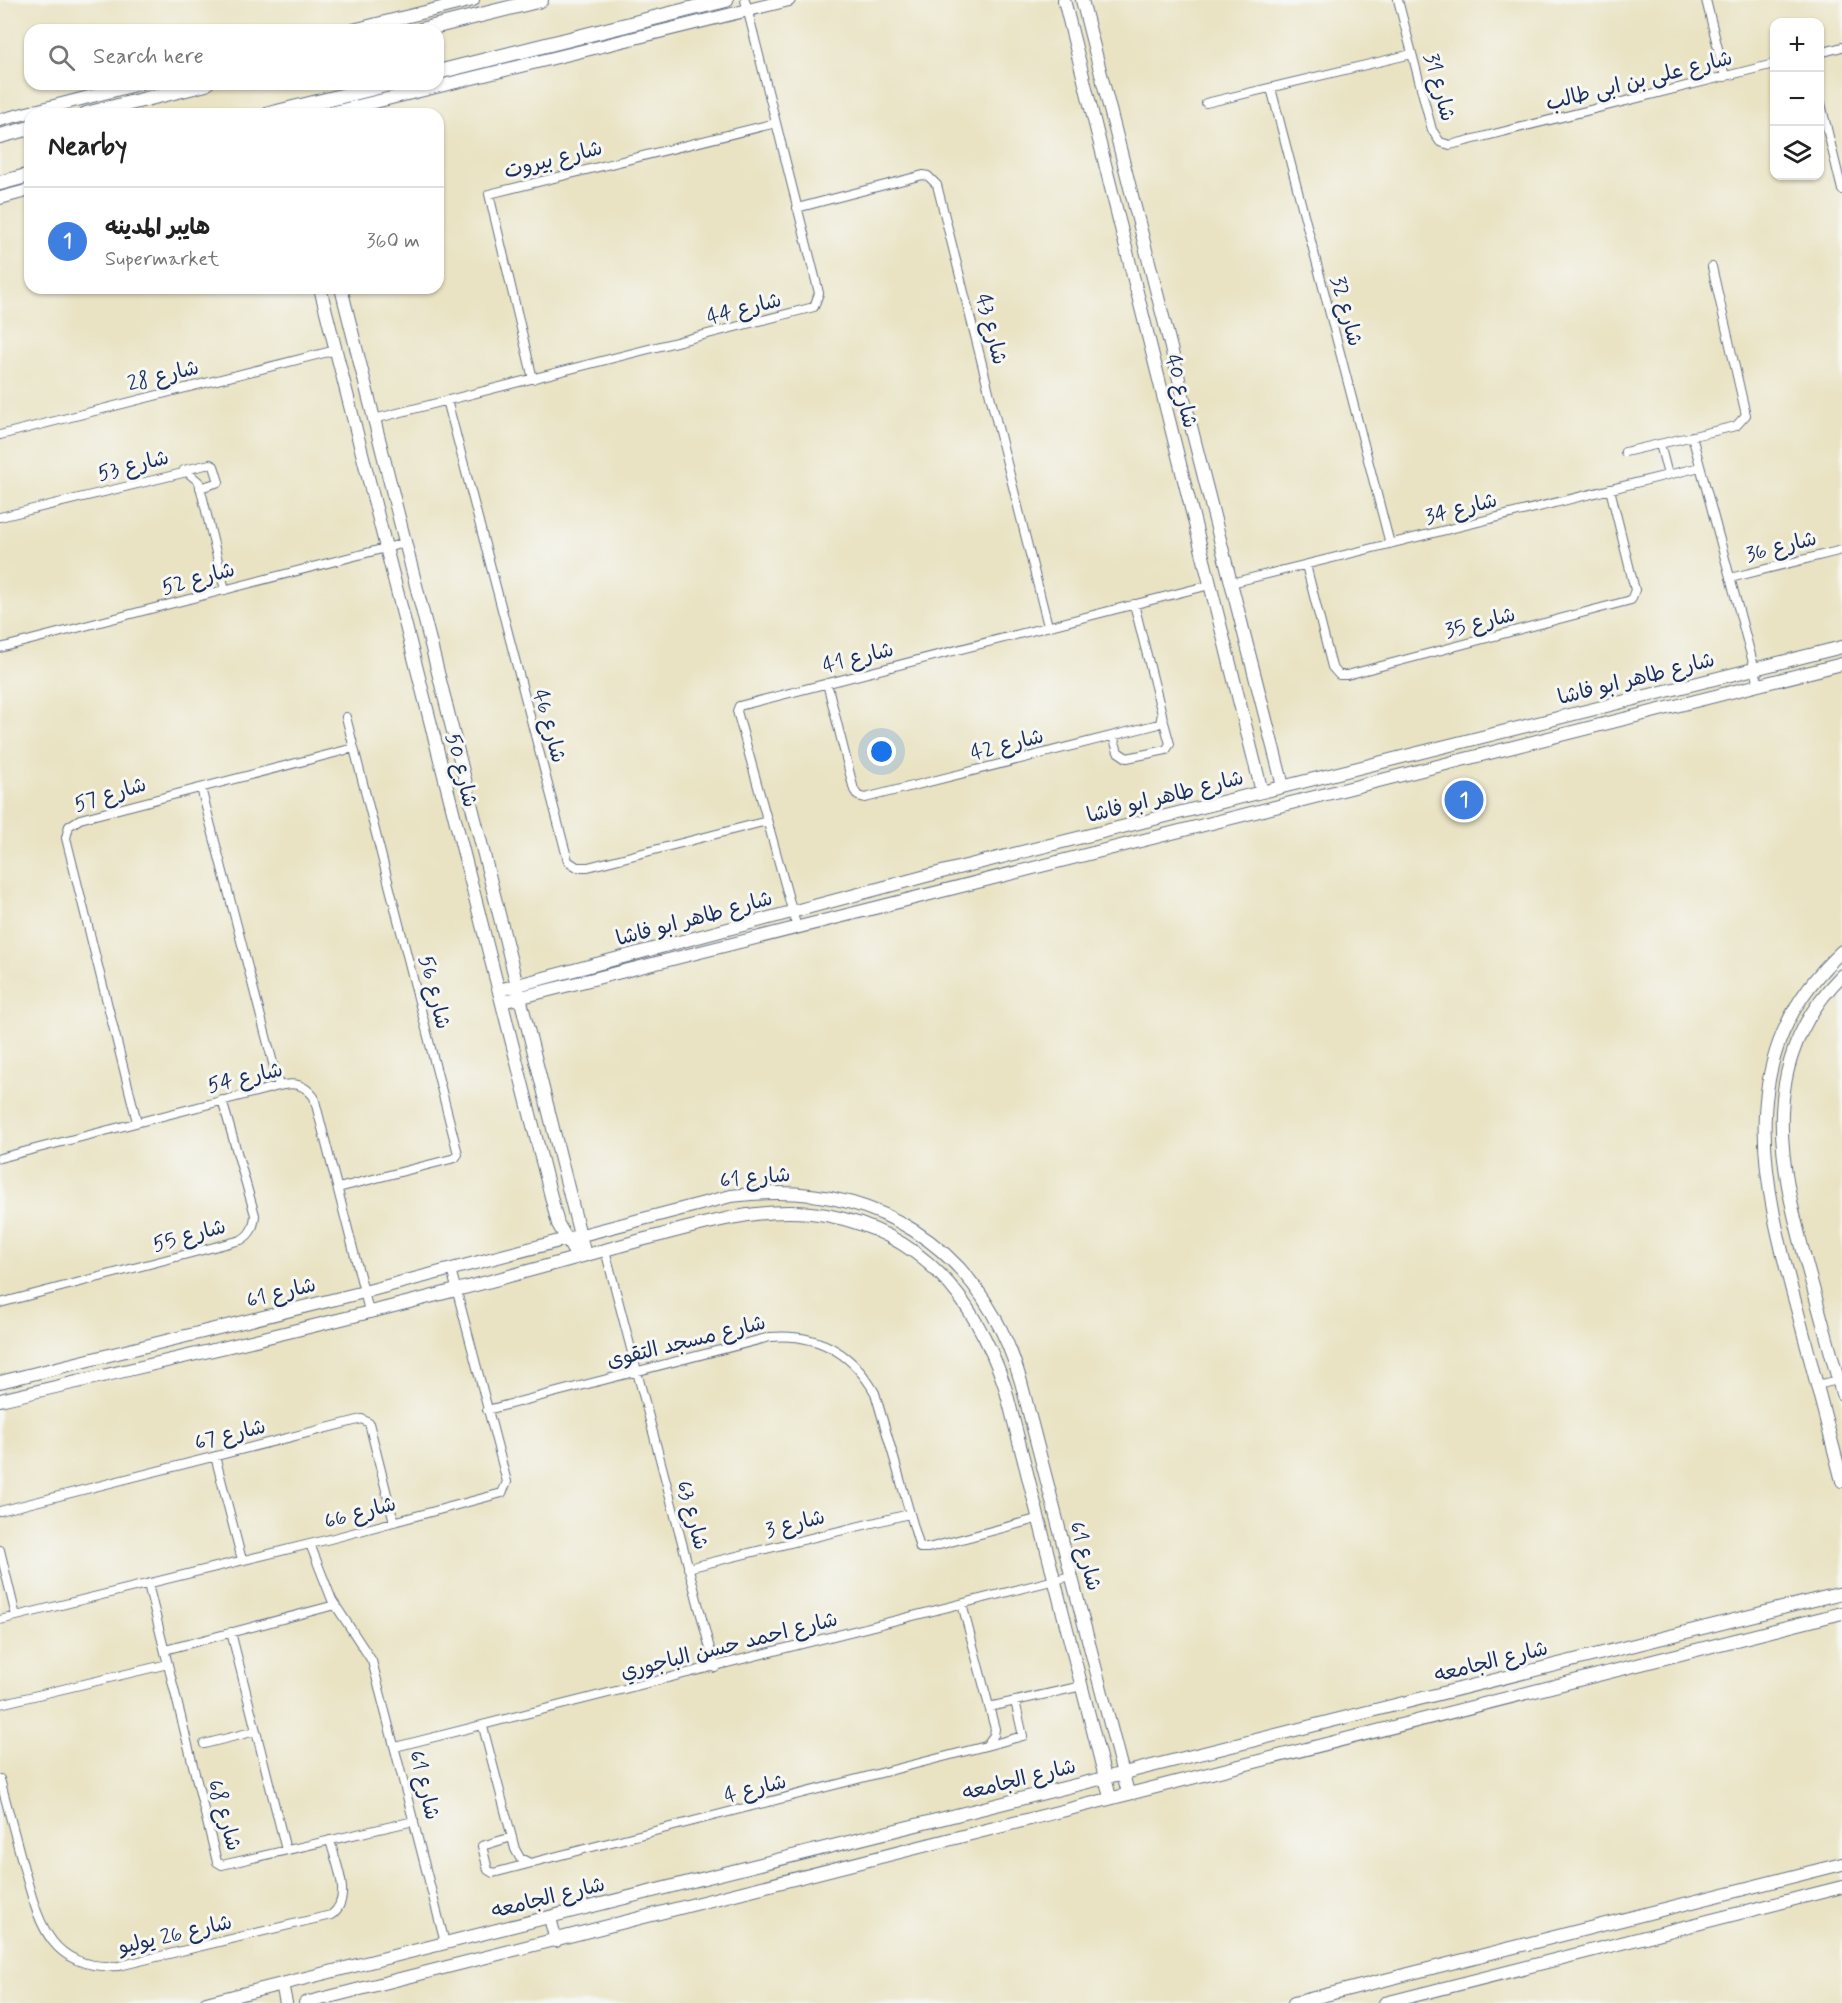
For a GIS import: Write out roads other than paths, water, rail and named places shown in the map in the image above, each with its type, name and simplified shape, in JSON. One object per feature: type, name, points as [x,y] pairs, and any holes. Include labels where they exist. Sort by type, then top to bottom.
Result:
[{"type":"main road","points":[[444,70],[726,0]]},
{"type":"main road","points":[[444,24],[533,1]]},
{"type":"main road","points":[[111,108],[183,90]]},
{"type":"main road","points":[[306,108],[369,90]]},
{"type":"main road","points":[[136,108],[153,98]]},
{"type":"main road","points":[[0,136],[24,130]]},
{"type":"main road","points":[[0,183],[24,177]]},
{"type":"street","points":[[377,24],[473,0]]},
{"type":"street","points":[[444,83],[746,5],[789,0]]},
{"type":"street","name":"شارع 40","points":[[1064,0],[1262,792]]},
{"type":"street","name":"شارع 40","points":[[1082,0],[1282,786]]},
{"type":"street","name":"شارع 31","points":[[1398,0],[1432,130],[1440,142],[1455,145],[1513,130]]},
{"type":"street","points":[[1706,0],[1725,77]]},
{"type":"street","name":"شارع 44","points":[[374,418],[809,310],[817,303],[819,293],[746,5]]},
{"type":"street","points":[[1824,52],[1842,47]]},
{"type":"street","points":[[1206,103],[1412,54]]},
{"type":"street","name":"شارع على بن ابى طالب","points":[[1513,130],[1770,65]]},
{"type":"street","name":"شارع 32","points":[[1271,88],[1390,544]]},
{"type":"street","points":[[46,108],[116,90]]},
{"type":"street","points":[[349,108],[418,90]]},
{"type":"street","points":[[0,120],[24,114]]},
{"type":"street","points":[[1824,116],[1842,190]]},
{"type":"street","name":"شارع بيروت","points":[[533,379],[489,194],[776,123]]},
{"type":"street","name":"شارع 43","points":[[797,208],[923,175],[928,176],[937,185],[1048,626]]},
{"type":"street","points":[[0,198],[24,192]]},
{"type":"street","points":[[1625,452],[1736,426],[1744,420],[1746,411],[1712,267]]},
{"type":"street","name":"شارع 50","points":[[322,294],[558,1224],[565,1238],[581,1256]]},
{"type":"street","name":"شارع 50","points":[[343,294],[580,1234],[581,1256]]},
{"type":"street","name":"شارع 28","points":[[0,435],[336,350]]},
{"type":"street","name":"شارع 46","points":[[447,400],[568,861],[577,867],[588,867],[767,821]]},
{"type":"street","points":[[1692,436],[1759,685]]},
{"type":"street","points":[[1660,444],[1668,475]]},
{"type":"street","points":[[181,471],[210,464],[214,466],[219,482],[200,488],[225,590]]},
{"type":"street","name":"شارع 34","points":[[1230,583],[1700,467]]},
{"type":"street","name":"شارع 53","points":[[0,516],[181,471],[192,474],[200,488]]},
{"type":"street","name":"شارع 35","points":[[1306,565],[1332,668],[1339,675],[1347,675],[1631,600],[1635,590],[1610,489]]},
{"type":"street","name":"شارع 52","points":[[0,648],[405,543]]},
{"type":"street","name":"شارع 36","points":[[1730,578],[1842,550]]},
{"type":"street","name":"شارع 41","points":[[797,928],[738,708],[1210,585]]},
{"type":"street","points":[[1113,735],[1118,752],[1127,758],[1166,750],[1170,744],[1134,604]]},
{"type":"street","name":"شارع طاهر ابو فاشا","points":[[500,996],[516,985],[792,912],[1282,786],[1842,647]]},
{"type":"street","name":"شارع طاهر ابو فاشا","points":[[500,996],[520,998],[1842,664]]},
{"type":"street","name":"شارع 42","points":[[827,683],[854,790],[861,798],[1158,724],[1162,714]]},
{"type":"street","name":"شارع 56","points":[[338,1188],[454,1158],[458,1154],[346,717]]},
{"type":"street","name":"شارع 57","points":[[137,1122],[66,832],[74,822],[80,819],[354,748]]},
{"type":"street","points":[[201,788],[279,1086]]},
{"type":"street","points":[[1842,951],[1815,979],[1785,1027],[1773,1058],[1763,1118],[1766,1176],[1774,1226],[1842,1481]]},
{"type":"street","points":[[1842,975],[1817,1006],[1802,1033],[1790,1063],[1782,1095],[1781,1119],[1781,1148],[1790,1203],[1840,1379],[1842,1394]]},
{"type":"street","name":"شارع 54","points":[[0,1158],[279,1086],[293,1083],[302,1086],[314,1097],[369,1311]]},
{"type":"street","name":"شارع 55","points":[[0,1303],[241,1240],[247,1236],[255,1223],[255,1215],[222,1100]]},
{"type":"street","name":"شارع 61","points":[[0,1382],[364,1292],[731,1196],[755,1193],[802,1193],[834,1198],[872,1209],[921,1233],[957,1265],[990,1309],[1004,1333],[1021,1382],[1128,1793]]},
{"type":"street","name":"شارع 61","points":[[0,1400],[456,1290],[740,1215],[761,1212],[804,1212],[867,1227],[906,1245],[945,1278],[976,1318],[988,1340],[1005,1387],[1040,1518],[1110,1797]]},
{"type":"street","name":"شارع 63","points":[[605,1250],[715,1668]]},
{"type":"street","name":"شارع 66","points":[[0,1620],[310,1544],[505,1491],[507,1482],[450,1269]]},
{"type":"street","name":"شارع مسجد التقوى","points":[[487,1410],[770,1337],[789,1336],[824,1343],[855,1363],[875,1393],[917,1545],[924,1549],[1040,1518]]},
{"type":"street","points":[[1817,1385],[1840,1379]]},
{"type":"street","points":[[1005,1387],[1021,1382]]},
{"type":"street","name":"شارع 67","points":[[0,1511],[364,1419],[369,1423],[394,1522]]},
{"type":"street","points":[[215,1456],[242,1560]]},
{"type":"street","name":"شارع 3","points":[[688,1568],[909,1514]]},
{"type":"street","name":"شارع 61","points":[[310,1544],[335,1605],[372,1661],[445,1943]]},
{"type":"street","points":[[0,1550],[16,1616]]},
{"type":"street","name":"شارع احمد حسن الباجوري","points":[[395,1748],[1071,1576]]},
{"type":"street","name":"شارع 68","points":[[148,1584],[217,1862],[222,1865],[414,1821]]},
{"type":"street","name":"شارع الجامعه","points":[[206,2003],[1842,1593]]},
{"type":"street","points":[[962,1604],[995,1729],[994,1735],[986,1746]]},
{"type":"street","points":[[165,1650],[335,1605]]},
{"type":"street","name":"شارع الجامعه","points":[[305,2003],[341,1999],[360,1990],[1110,1797],[1842,1613]]},
{"type":"street","points":[[231,1632],[286,1850]]},
{"type":"street","points":[[1618,1649],[1623,1667]]},
{"type":"street","points":[[0,1704],[168,1664]]},
{"type":"street","points":[[989,1707],[1082,1686]]},
{"type":"street","name":"شارع 4","points":[[512,1837],[482,1845],[488,1870],[493,1872],[535,1862],[1023,1736],[1015,1701]]},
{"type":"street","points":[[483,1727],[512,1837],[520,1858],[535,1862]]},
{"type":"street","points":[[204,1744],[256,1731]]},
{"type":"street","name":"شارع 26 يوليو","points":[[0,1779],[43,1930],[66,1954],[97,1966],[119,1966],[331,1915],[340,1907],[343,1895],[330,1840]]},
{"type":"street","points":[[1294,2003],[1842,1864]]},
{"type":"street","points":[[1384,2003],[1842,1887]]},
{"type":"street","points":[[550,1917],[556,1941]]},
{"type":"street","points":[[282,1984],[286,2003]]},
{"type":"street","points":[[360,1990],[364,2003]]},
{"type":"place","name":"هايبر المدينه","points":[[1464,800]]}]
